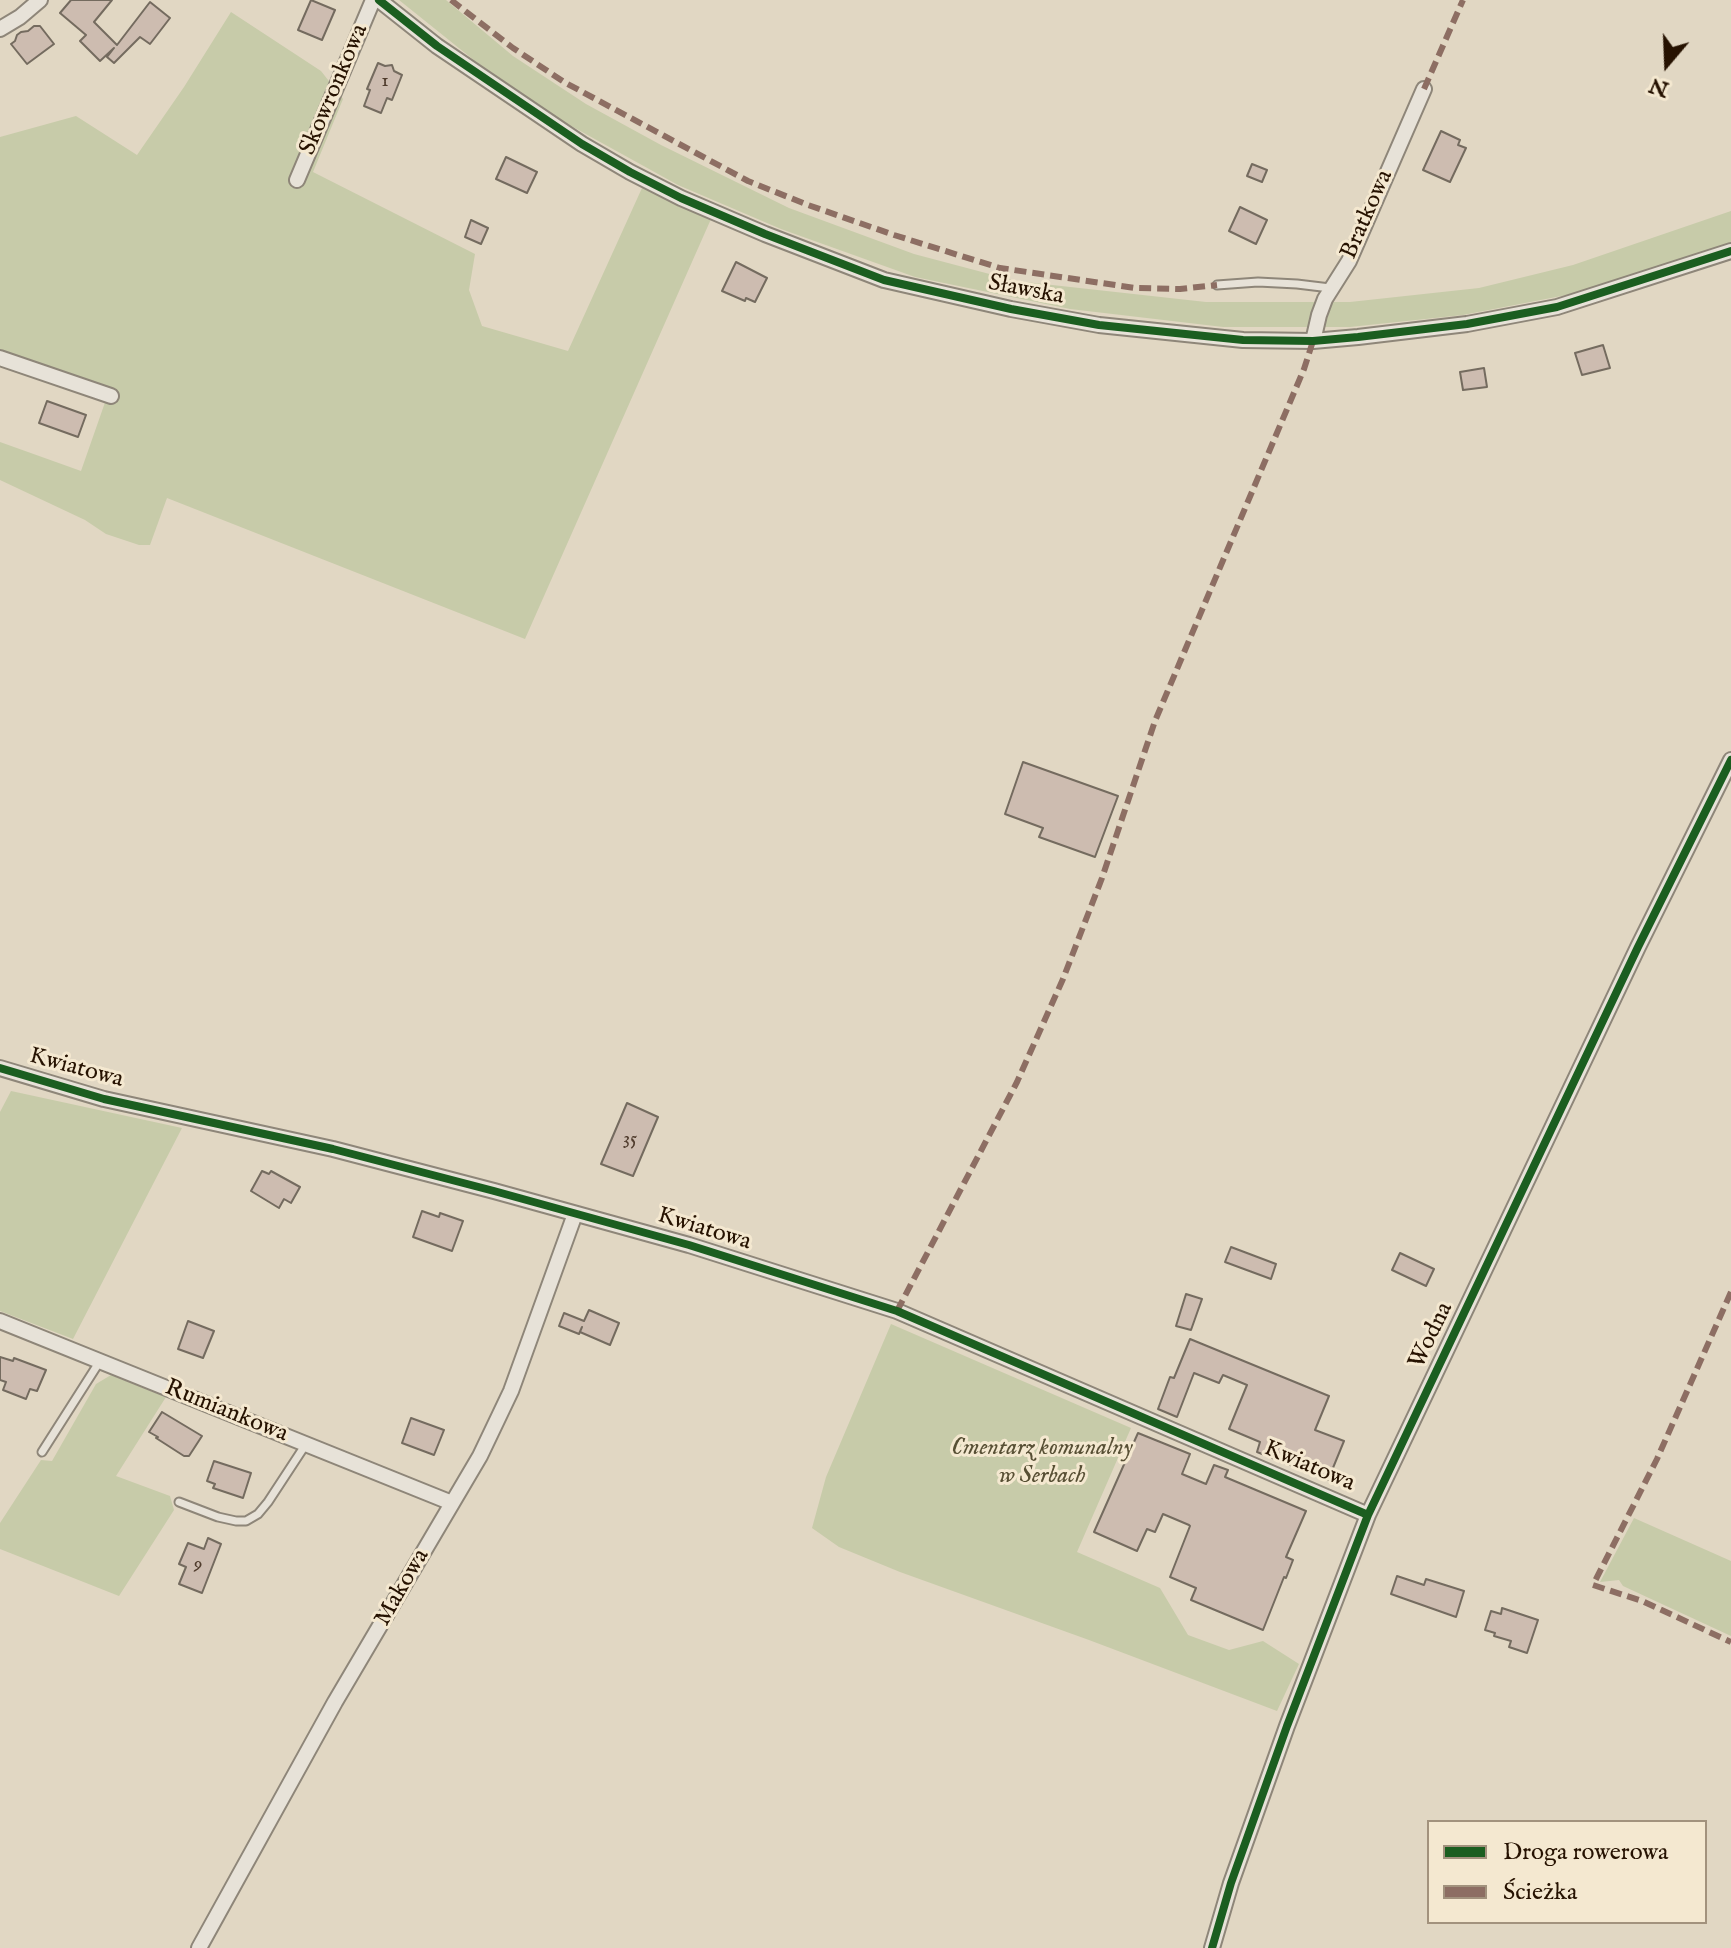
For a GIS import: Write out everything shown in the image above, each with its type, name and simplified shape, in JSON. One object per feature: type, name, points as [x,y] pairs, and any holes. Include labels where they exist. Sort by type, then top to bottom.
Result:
[{"type":"street","points":[[0,29],[40,0]]},
{"type":"street","name":"Skowronkowa","points":[[297,180],[373,0]]},
{"type":"street","name":"Sławska","points":[[379,0],[437,46],[582,144],[681,198],[884,280],[1011,309],[1099,325],[1243,340],[1313,341],[1467,324],[1557,307],[1731,251]]},
{"type":"street","name":"Bratkowa","points":[[1313,341],[1319,315],[1349,261],[1424,89]]},
{"type":"street","points":[[0,358],[111,396]]},
{"type":"street","name":"Wodna","points":[[1212,1948],[1231,1883],[1287,1726],[1368,1515],[1638,947],[1731,760]]},
{"type":"street","name":"Kwiatowa","points":[[0,1068],[104,1099],[333,1149],[575,1214],[689,1245],[897,1311],[1368,1515]]},
{"type":"street","name":"Makowa","points":[[199,1948],[335,1702],[480,1456],[511,1391],[575,1214]]},
{"type":"street","name":"Rumiankowa","points":[[0,1321],[452,1503]]},
{"type":"lane","points":[[1217,285],[1258,282],[1332,288]]},
{"type":"lane","points":[[42,1452],[100,1361]]},
{"type":"lane","points":[[179,1502],[218,1517],[246,1521],[258,1514],[268,1502],[306,1444]]},
{"type":"green space","points":[[399,0],[446,0],[513,56],[586,104],[789,208],[914,254],[1016,281],[1206,302],[1350,302],[1479,288],[1573,265],[1731,211],[1731,245],[1582,292],[1463,315],[1350,327],[1223,327],[1070,309],[915,277],[781,229],[678,185],[564,122],[475,61]]},
{"type":"green space","points":[[231,12],[321,71],[343,99],[313,172],[475,254],[469,290],[482,326],[568,351],[642,188],[711,219],[525,639],[167,498],[150,545],[139,545],[106,534],[85,520],[0,480],[0,442],[81,471],[109,391],[0,352],[0,137],[76,116],[137,155]]},
{"type":"green space","points":[[11,1091],[182,1128],[73,1339],[0,1311],[0,1112]]},
{"type":"green space","name":"Cmentarz komunalny w Serbach","points":[[891,1324],[1131,1428],[1077,1552],[1160,1588],[1188,1635],[1229,1650],[1263,1641],[1299,1664],[1277,1711],[900,1572],[839,1547],[812,1528],[826,1477]]},
{"type":"green space","points":[[111,1375],[166,1397],[116,1476],[170,1496],[174,1510],[119,1596],[0,1549],[0,1523],[41,1460],[52,1461],[96,1384]]},
{"type":"green space","points":[[1634,1518],[1731,1561],[1731,1636],[1623,1586],[1619,1580],[1600,1582]]},
{"type":"building","points":[[71,0],[112,0],[94,22],[117,45],[150,2],[170,18],[150,44],[140,37],[114,63],[107,57],[114,48],[100,61],[80,41],[86,35],[60,13]]},
{"type":"building","points":[[311,0],[335,10],[322,40],[298,30]]},
{"type":"building","points":[[40,26],[54,44],[27,64],[11,44],[17,35]]},
{"type":"building","points":[[378,63],[392,65],[394,71],[402,75],[392,100],[387,98],[381,113],[364,106],[370,90],[367,89]]},
{"type":"building","points":[[1441,131],[1460,140],[1458,145],[1466,148],[1450,182],[1423,170]]},
{"type":"building","points":[[506,157],[537,172],[527,193],[496,179]]},
{"type":"building","points":[[1252,164],[1267,170],[1262,182],[1247,176]]},
{"type":"building","points":[[1240,207],[1267,220],[1256,244],[1229,231]]},
{"type":"building","points":[[471,220],[488,228],[481,244],[465,237]]},
{"type":"building","points":[[736,262],[767,278],[755,302],[722,291]]},
{"type":"building","points":[[1603,345],[1610,368],[1582,375],[1575,353]]},
{"type":"building","points":[[1484,368],[1487,387],[1463,390],[1460,372]]},
{"type":"building","points":[[47,401],[86,415],[78,437],[39,423]]},
{"type":"building","points":[[1023,762],[1118,796],[1095,857],[1039,837],[1043,828],[1005,814]]},
{"type":"building","points":[[627,1103],[658,1117],[633,1176],[601,1164]]},
{"type":"building","points":[[262,1171],[269,1174],[271,1171],[300,1187],[291,1203],[284,1199],[279,1208],[251,1191]]},
{"type":"building","points":[[422,1211],[463,1221],[452,1251],[413,1237]]},
{"type":"building","points":[[1231,1247],[1276,1264],[1271,1279],[1225,1262]]},
{"type":"building","points":[[1400,1253],[1434,1269],[1426,1286],[1392,1270]]},
{"type":"building","points":[[1186,1294],[1202,1299],[1191,1330],[1176,1326]]},
{"type":"building","points":[[589,1310],[619,1323],[610,1345],[580,1332],[582,1327],[579,1334],[559,1326],[564,1313],[584,1321]]},
{"type":"building","points":[[188,1321],[214,1331],[203,1358],[178,1349]]},
{"type":"building","points":[[1190,1339],[1329,1396],[1315,1430],[1344,1441],[1328,1480],[1257,1452],[1260,1442],[1229,1429],[1247,1385],[1223,1375],[1219,1383],[1194,1373],[1177,1417],[1158,1409]]},
{"type":"building","points":[[0,1357],[13,1361],[14,1358],[46,1370],[37,1391],[30,1389],[26,1399],[3,1390],[6,1382],[0,1380]]},
{"type":"building","points":[[162,1412],[202,1436],[189,1456],[184,1456],[149,1432]]},
{"type":"building","points":[[411,1418],[444,1430],[434,1455],[402,1443]]},
{"type":"building","points":[[1138,1433],[1190,1454],[1182,1474],[1206,1484],[1214,1465],[1228,1470],[1225,1477],[1306,1511],[1286,1557],[1293,1560],[1263,1630],[1191,1600],[1196,1588],[1170,1577],[1189,1525],[1163,1514],[1155,1532],[1147,1529],[1137,1551],[1094,1532]]},
{"type":"building","points":[[214,1461],[251,1473],[243,1498],[213,1488],[215,1484],[207,1481]]},
{"type":"building","points":[[208,1538],[221,1544],[202,1593],[179,1584],[186,1567],[179,1564],[188,1543],[204,1549]]},
{"type":"building","points":[[1397,1576],[1424,1585],[1426,1579],[1464,1591],[1456,1617],[1391,1594]]},
{"type":"building","points":[[1502,1608],[1538,1620],[1527,1653],[1509,1647],[1511,1641],[1485,1630],[1491,1611],[1501,1614]]},
{"type":"marked path","points":[[451,0],[513,48],[564,82],[748,181],[808,205],[1000,268],[1135,288],[1180,289],[1217,285]]},
{"type":"marked path","points":[[1424,89],[1463,0]]},
{"type":"marked path","points":[[897,1311],[1017,1082],[1063,979],[1102,878],[1155,721],[1304,369],[1313,341]]},
{"type":"marked path","points":[[1731,1292],[1657,1459],[1593,1585],[1642,1601],[1731,1642]]},
{"type":"cycle path","points":[[379,0],[437,46],[582,144],[681,198],[884,280],[1011,309],[1099,325],[1243,340],[1313,341],[1467,324],[1557,307],[1731,251]]},
{"type":"cycle path","points":[[1212,1948],[1231,1883],[1287,1726],[1368,1515],[1638,947],[1731,760]]},
{"type":"cycle path","points":[[0,1068],[104,1099],[333,1149],[494,1191],[689,1245],[897,1311],[1368,1515]]}]
